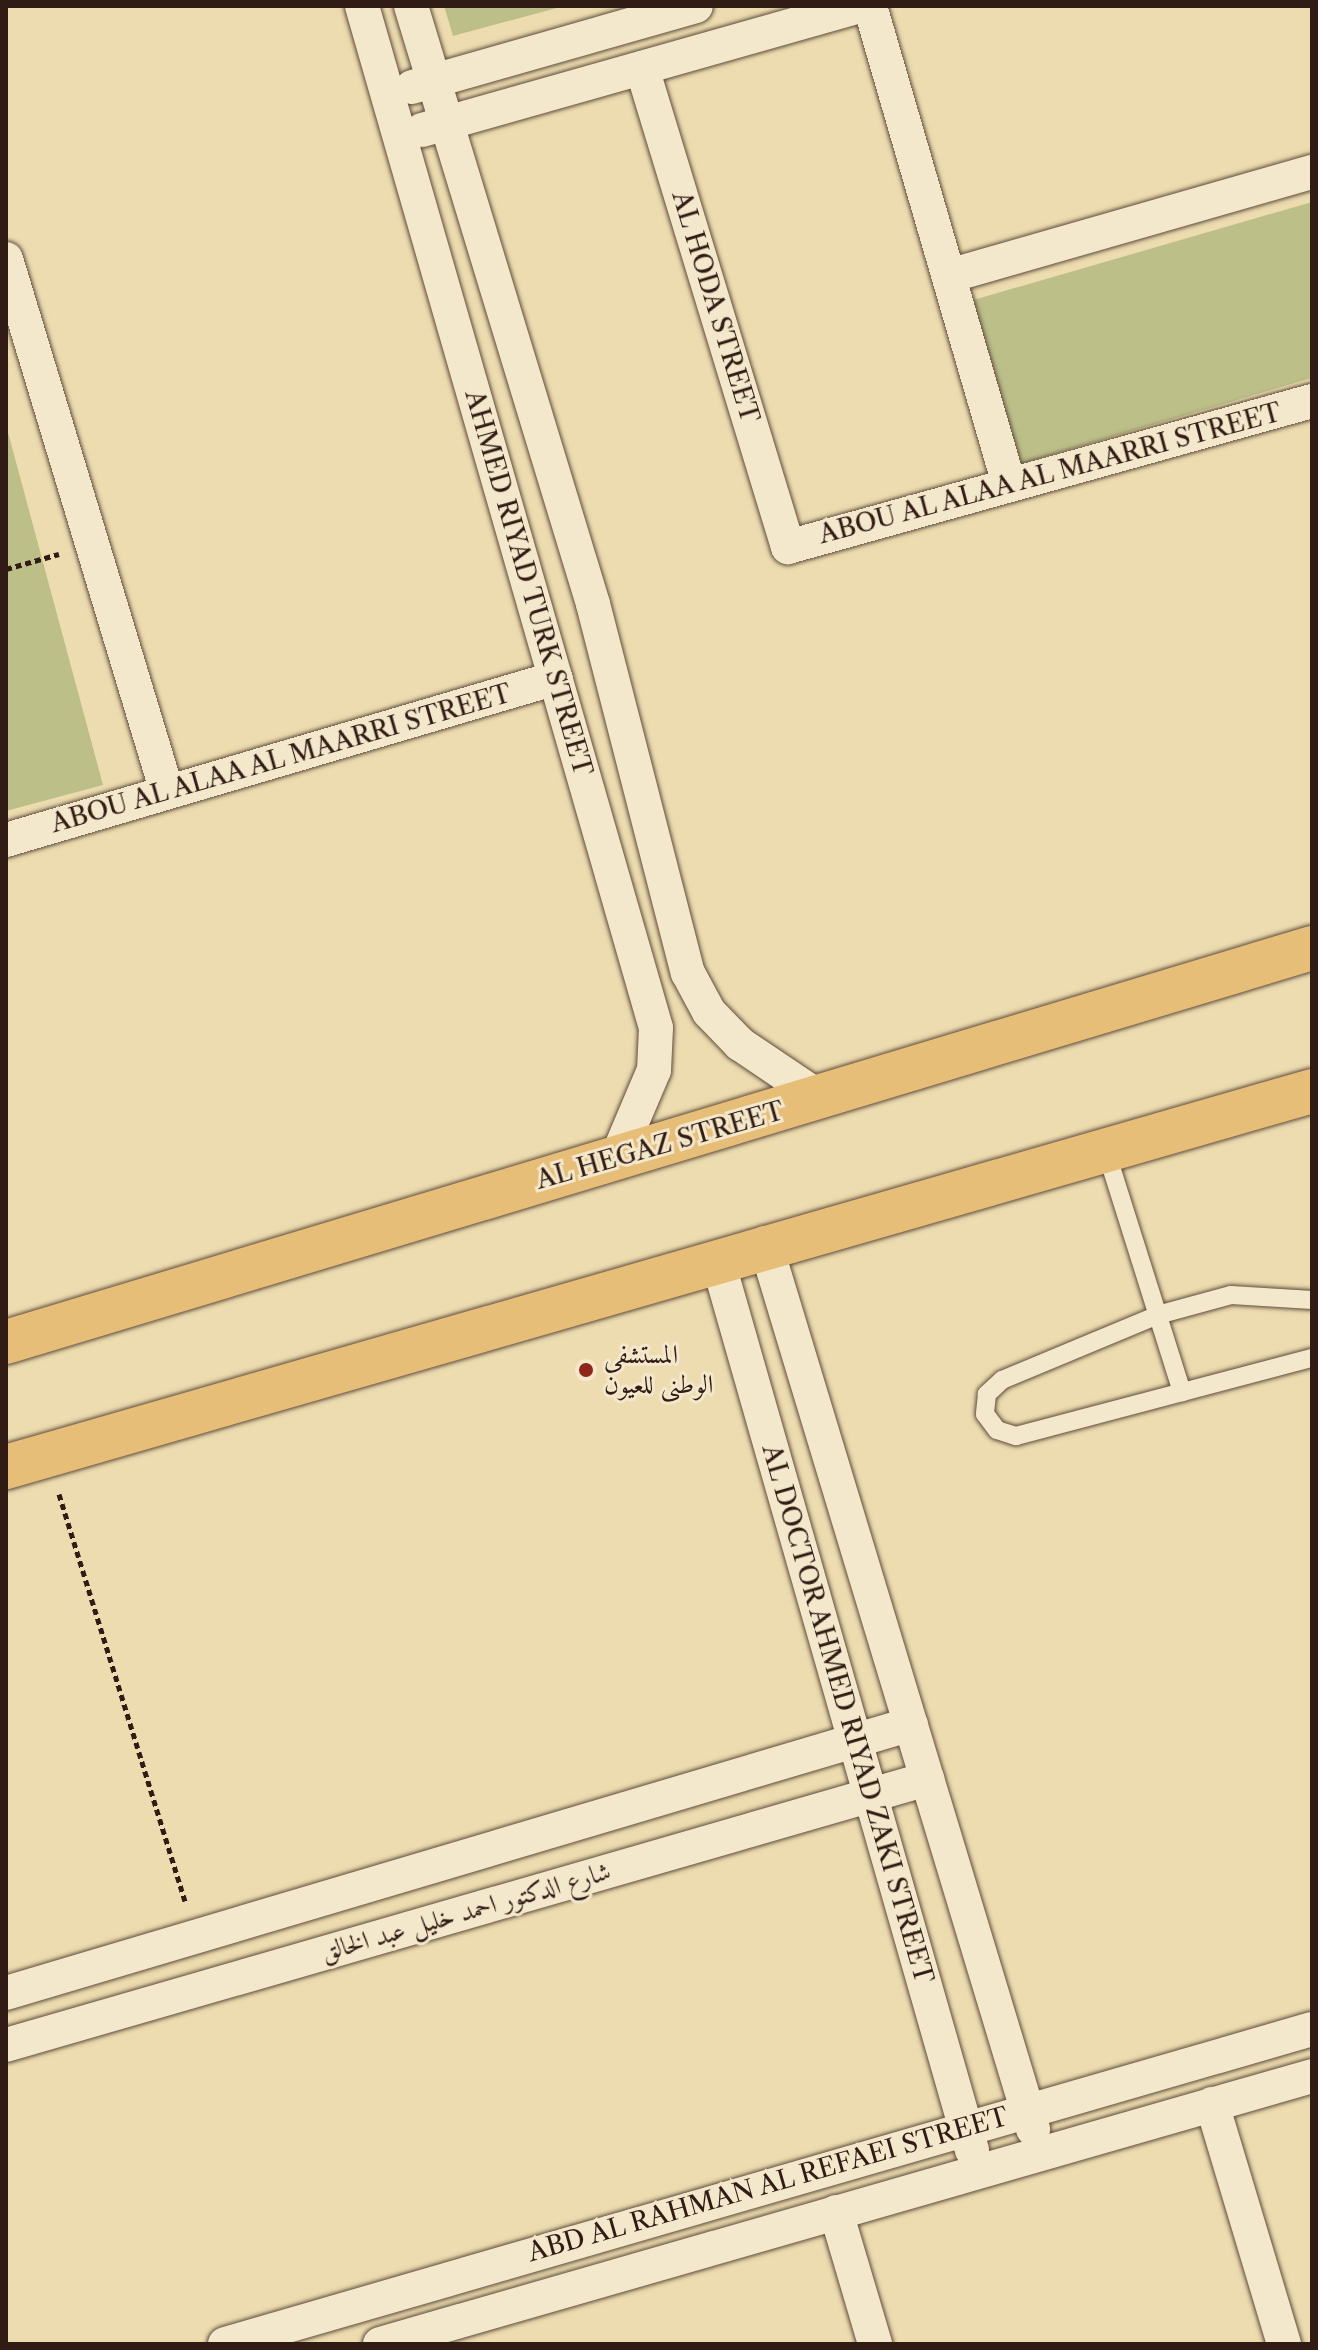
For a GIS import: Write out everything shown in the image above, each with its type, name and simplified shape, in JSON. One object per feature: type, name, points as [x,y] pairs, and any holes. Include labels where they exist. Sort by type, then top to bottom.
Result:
[{"type":"main road","name":"AL HEGAZ STREET","points":[[6,1342],[617,1157],[823,1100],[1312,948]]},
{"type":"main road","points":[[6,1467],[765,1243],[1312,1091]]},
{"type":"street","name":"AHMED RIYAD TURK STREET","points":[[362,6],[656,1028],[654,1070],[617,1157]]},
{"type":"street","name":"AHMED RIYAD TURK STREET","points":[[411,6],[593,604],[688,973],[709,1012],[740,1044],[823,1100]]},
{"type":"street","points":[[387,94],[696,6]]},
{"type":"street","points":[[399,137],[860,6]]},
{"type":"street","points":[[870,6],[1009,485]]},
{"type":"street","name":"AL HODA STREET","points":[[642,68],[788,547]]},
{"type":"street","points":[[949,276],[1312,172]]},
{"type":"street","points":[[7,269],[167,792]]},
{"type":"street","name":"ABOU AL ALAA AL MAARRI STREET","points":[[788,547],[1312,401]]},
{"type":"street","name":"ABOU AL ALAA AL MAARRI STREET","points":[[6,840],[556,678]]},
{"type":"street","name":"AL DOCTOR AHMED RIYAD ZAKI STREET","points":[[765,1243],[1039,2148]]},
{"type":"street","name":"AL DOCTOR AHMED RIYAD ZAKI STREET","points":[[717,1258],[977,2171]]},
{"type":"street","name":"شارع الدكتور احمد خليل عبد الخالق","points":[[6,1993],[911,1724]]},
{"type":"street","name":"شارع الدكتور احمد خليل عبد الخالق","points":[[6,2045],[927,1779]]},
{"type":"street","name":"ABD AL RAHMAN AL REFAEI STREET","points":[[225,2344],[1312,2029]]},
{"type":"street","name":"ABD AL RAHMAN AL REFAEI STREET","points":[[380,2344],[977,2171],[1039,2148],[1312,2076]]},
{"type":"street","points":[[1212,2104],[1284,2344]]},
{"type":"street","points":[[836,2212],[875,2344]]},
{"type":"lane","points":[[1105,1148],[1182,1392]]},
{"type":"lane","points":[[1312,1300],[1231,1295],[1158,1315],[1002,1380],[987,1394],[985,1414],[997,1430],[1016,1436],[1312,1358]]},
{"type":"path","points":[[6,569],[92,544]]},
{"type":"path","points":[[47,1455],[196,1936]]},
{"type":"green space","points":[[444,6],[564,6],[453,36]]},
{"type":"green space","points":[[1312,202],[1312,378],[1019,464],[970,301]]},
{"type":"green space","points":[[6,425],[103,785],[6,811]]},
{"type":"place","name":"المستشفى الوطنى للعيون","points":[[586,1370]]}]
